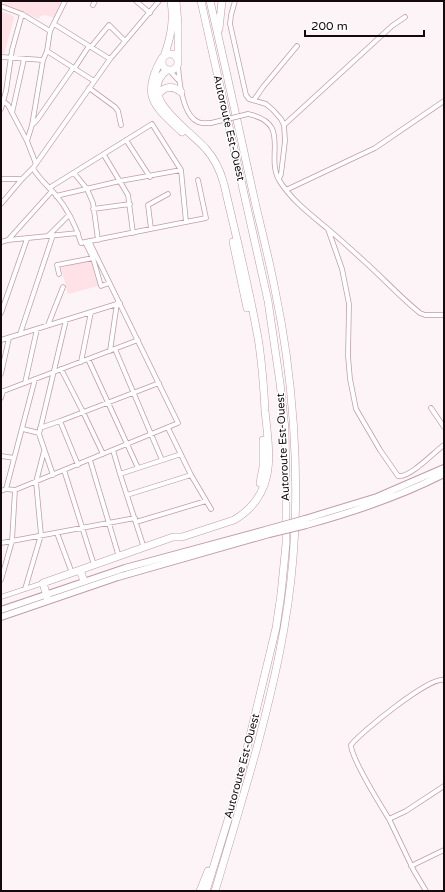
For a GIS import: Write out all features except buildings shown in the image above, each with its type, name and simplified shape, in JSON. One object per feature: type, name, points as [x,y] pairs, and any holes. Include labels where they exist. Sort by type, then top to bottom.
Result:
[{"type":"highway","points":[[170,538],[175,534],[233,516],[242,509],[253,497],[258,488],[262,478],[263,460],[263,430],[255,347],[246,300],[219,185],[214,170],[208,159],[198,147],[161,111],[152,98],[150,92],[153,76],[163,57],[172,30],[171,1]]},
{"type":"highway","points":[[47,597],[43,583],[173,537],[182,537],[227,523],[242,515],[258,498],[268,474],[262,366],[259,343],[250,296],[222,177],[216,163],[205,148],[169,113],[156,90],[157,82],[161,76],[168,71],[175,69],[178,62],[178,24],[176,1]]},
{"type":"highway","name":"Autoroute Est-Ouest","points":[[200,1],[268,301],[280,383],[286,458],[286,544],[276,628],[236,794],[206,891]]},
{"type":"highway","name":"Autoroute Est-Ouest","points":[[210,1],[276,291],[292,407],[295,523],[293,559],[285,624],[274,682],[245,792],[215,891]]},
{"type":"highway","points":[[218,37],[222,1]]},
{"type":"highway","points":[[163,57],[172,54],[178,62]]},
{"type":"highway","points":[[163,57],[162,67],[168,71]]},
{"type":"highway","points":[[158,95],[163,89],[167,88],[174,88],[181,92]]},
{"type":"highway","points":[[80,570],[84,581]]},
{"type":"highway","points":[[200,891],[206,875],[216,857]]},
{"type":"main road","points":[[305,522],[377,498],[444,468]]},
{"type":"main road","points":[[1,616],[84,581],[133,566],[379,503],[407,492],[444,474]]},
{"type":"main road","points":[[1,610],[118,577],[269,531]]},
{"type":"street","points":[[27,140],[32,125],[43,60],[47,51],[50,31],[65,1]]},
{"type":"street","points":[[136,1],[150,13]]},
{"type":"street","points":[[1,204],[34,166],[110,59],[159,1]]},
{"type":"street","points":[[235,1],[230,15],[230,24],[246,95],[249,99],[266,104],[281,119],[284,125],[285,141],[279,179]]},
{"type":"street","points":[[1,6],[22,14],[50,31]]},
{"type":"street","points":[[1,109],[11,58],[22,14]]},
{"type":"street","points":[[284,125],[392,26],[404,17]]},
{"type":"street","points":[[54,24],[110,59]]},
{"type":"street","points":[[32,125],[38,120],[90,46],[109,25],[125,41]]},
{"type":"street","points":[[254,100],[298,46]]},
{"type":"street","points":[[47,51],[94,81]]},
{"type":"street","points":[[1,57],[43,60]]},
{"type":"street","points":[[12,113],[24,59]]},
{"type":"street","points":[[178,62],[181,92],[187,109],[192,117],[199,122],[211,124],[248,114],[264,119],[274,131],[276,163],[279,179],[286,190],[308,213],[328,229],[420,313],[425,315],[444,315]]},
{"type":"street","points":[[168,71],[179,81]]},
{"type":"street","points":[[1,77],[7,78]]},
{"type":"street","points":[[89,88],[115,107],[118,111],[121,125]]},
{"type":"street","points":[[3,100],[27,140],[34,166],[69,215],[81,243],[206,218],[198,180]]},
{"type":"street","points":[[286,190],[375,148],[444,101]]},
{"type":"street","points":[[8,240],[50,190],[74,173],[152,124],[181,170],[186,222]]},
{"type":"street","points":[[126,140],[150,176]]},
{"type":"street","points":[[104,155],[128,195],[133,233]]},
{"type":"street","points":[[56,196],[120,181],[181,170]]},
{"type":"street","points":[[74,173],[87,189],[93,209],[98,240]]},
{"type":"street","points":[[1,179],[22,179]]},
{"type":"street","points":[[152,229],[148,205],[168,194]]},
{"type":"street","points":[[93,209],[130,204]]},
{"type":"street","points":[[48,236],[69,215]]},
{"type":"street","points":[[328,229],[342,268],[348,299],[350,375],[358,414],[393,469],[400,477],[419,466],[444,445]]},
{"type":"street","points":[[1,242],[78,233]]},
{"type":"street","points":[[20,334],[53,235]]},
{"type":"street","points":[[1,314],[27,239]]},
{"type":"street","points":[[87,242],[101,286],[109,283]]},
{"type":"street","points":[[1,491],[6,489],[15,490],[36,482],[178,423],[138,340],[87,242]]},
{"type":"street","points":[[59,274],[57,265],[93,258]]},
{"type":"street","points":[[48,325],[63,287]]},
{"type":"street","points":[[1,340],[119,303]]},
{"type":"street","points":[[110,351],[119,303]]},
{"type":"street","points":[[81,362],[91,312]]},
{"type":"street","points":[[53,475],[39,438],[39,433],[66,320]]},
{"type":"street","points":[[25,383],[37,329]]},
{"type":"street","points":[[1,374],[9,338]]},
{"type":"street","points":[[1,398],[2,392],[138,340]]},
{"type":"street","points":[[115,349],[162,460]]},
{"type":"street","points":[[88,359],[138,468]]},
{"type":"street","points":[[61,369],[103,454]]},
{"type":"street","points":[[6,489],[35,379]]},
{"type":"street","points":[[40,428],[60,422],[159,383]]},
{"type":"street","points":[[431,408],[444,426]]},
{"type":"street","points":[[60,422],[78,465]]},
{"type":"street","points":[[168,428],[191,475],[211,509]]},
{"type":"street","points":[[23,429],[39,433]]},
{"type":"street","points":[[113,450],[144,548]]},
{"type":"street","points":[[25,589],[41,535],[36,482],[44,451]]},
{"type":"street","points":[[120,474],[181,454]]},
{"type":"street","points":[[1,456],[14,458]]},
{"type":"street","points":[[90,460],[119,557]]},
{"type":"street","points":[[64,470],[94,565]]},
{"type":"street","points":[[127,495],[191,475]]},
{"type":"street","points":[[1,580],[12,541],[15,490]]},
{"type":"street","points":[[1,543],[109,523],[135,520],[206,501]]},
{"type":"street","points":[[57,533],[72,573]]},
{"type":"street","points":[[1,598],[43,583]]},
{"type":"street","points":[[426,891],[411,866],[389,819],[351,750],[351,745],[400,703],[433,681],[440,679],[444,680]]},
{"type":"street","points":[[389,819],[406,811],[444,786]]},
{"type":"street","points":[[411,866],[444,850]]},
{"type":"shaded area","points":[[6,1],[62,1],[55,18],[45,15],[40,16],[39,19],[4,4]]},
{"type":"shaded area","points":[[1,11],[12,15],[14,18],[4,54],[1,53]]},
{"type":"shaded area","points":[[91,259],[98,286],[68,294],[61,268]]}]
